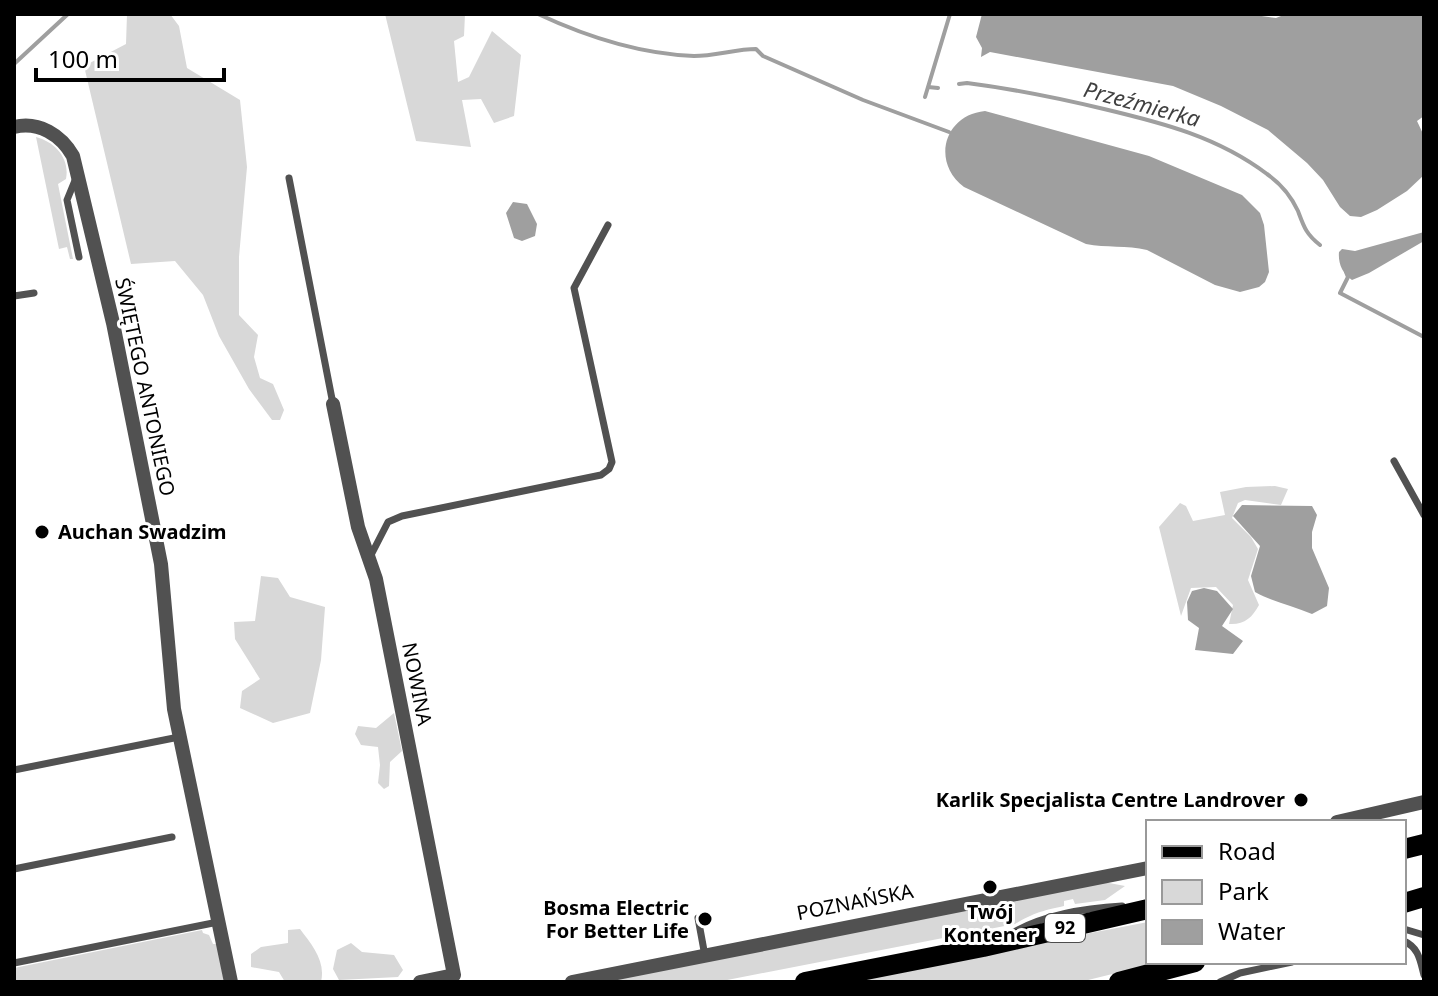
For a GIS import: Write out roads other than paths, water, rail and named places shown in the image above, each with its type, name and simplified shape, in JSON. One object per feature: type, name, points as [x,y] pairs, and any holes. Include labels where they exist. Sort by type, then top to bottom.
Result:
[{"type":"main road","name":"92","points":[[805,982],[983,947],[1146,907]]},
{"type":"main road","points":[[1119,982],[1189,964]]},
{"type":"street","name":"ŚWIĘTEGO ANTONIEGO","points":[[14,127],[26,124],[47,130],[65,142],[73,156],[113,323],[161,564],[174,709],[231,982]]},
{"type":"street","name":"NOWINA","points":[[333,404],[358,527],[376,579],[458,978]]},
{"type":"street","points":[[1346,820],[1424,802]]},
{"type":"street","name":"POZNAŃSKA","points":[[572,982],[1146,868]]},
{"type":"street","points":[[420,982],[458,978]]},
{"type":"lane","points":[[77,176],[67,200],[79,257]]},
{"type":"lane","points":[[289,178],[333,404]]},
{"type":"lane","points":[[369,558],[388,522],[402,516],[601,475],[609,469],[612,462],[574,288],[608,225]]},
{"type":"lane","points":[[14,296],[34,293]]},
{"type":"lane","points":[[1394,461],[1424,515]]},
{"type":"lane","points":[[14,770],[179,737]]},
{"type":"lane","points":[[14,869],[172,837]]},
{"type":"lane","points":[[698,918],[705,956]]},
{"type":"lane","points":[[14,963],[218,922]]},
{"type":"lane","points":[[1406,942],[1413,945],[1419,954],[1424,975]]},
{"type":"lane","points":[[1159,982],[1191,964]]},
{"type":"lane","points":[[1220,982],[1240,973],[1283,964]]},
{"type":"water","points":[[982,14],[1248,14],[1276,18],[1286,14],[1424,14],[1424,116],[1417,121],[1424,136],[1424,175],[1407,191],[1377,210],[1361,217],[1350,216],[1307,163],[1268,130],[1221,106],[1173,86],[990,52],[981,57],[982,48],[976,37]]},
{"type":"water","points":[[985,111],[1149,156],[1242,195],[1260,213],[1264,225],[1269,272],[1265,282],[1259,287],[1240,292],[1215,285],[1147,250],[1086,244],[964,187],[948,165],[945,153],[947,141],[960,121],[971,114]]},
{"type":"water","points":[[513,202],[527,204],[537,224],[535,236],[522,241],[514,238],[506,213]]},
{"type":"water","points":[[1424,232],[1424,241],[1369,273],[1352,280],[1341,268],[1339,252],[1342,249],[1355,251]]},
{"type":"water","points":[[1242,505],[1312,506],[1317,515],[1312,548],[1329,588],[1327,606],[1312,614],[1255,592],[1251,576],[1260,546],[1233,516]]},
{"type":"water","points":[[1204,588],[1217,591],[1233,609],[1222,626],[1243,641],[1233,654],[1195,650],[1199,628],[1188,620],[1187,602],[1192,591]]},
{"type":"waterway","points":[[14,64],[68,14]]},
{"type":"waterway","name":"Przeźmierka","points":[[538,14],[575,30],[654,52],[694,56],[756,49],[763,56],[863,100],[949,132]]},
{"type":"waterway","points":[[928,87],[950,14]]},
{"type":"waterway","name":"Przeźmierka","points":[[959,84],[1002,88],[1087,105],[1169,126],[1209,141],[1248,161],[1276,181],[1292,200],[1308,234],[1320,245]]},
{"type":"waterway","name":"Przeźmierka","points":[[925,97],[928,87],[938,88]]},
{"type":"waterway","name":"Przeźmierka","points":[[1346,272],[1348,277],[1340,293],[1424,337]]},
{"type":"place","name":"Auchan Swadzim","points":[[42,532]]},
{"type":"place","name":"Karlik Specjalista Centre Landrover","points":[[1301,800]]},
{"type":"place","name":"Twój Kontener","points":[[990,887]]},
{"type":"place","name":"Bosma Electric For Better Life","points":[[705,919]]}]
